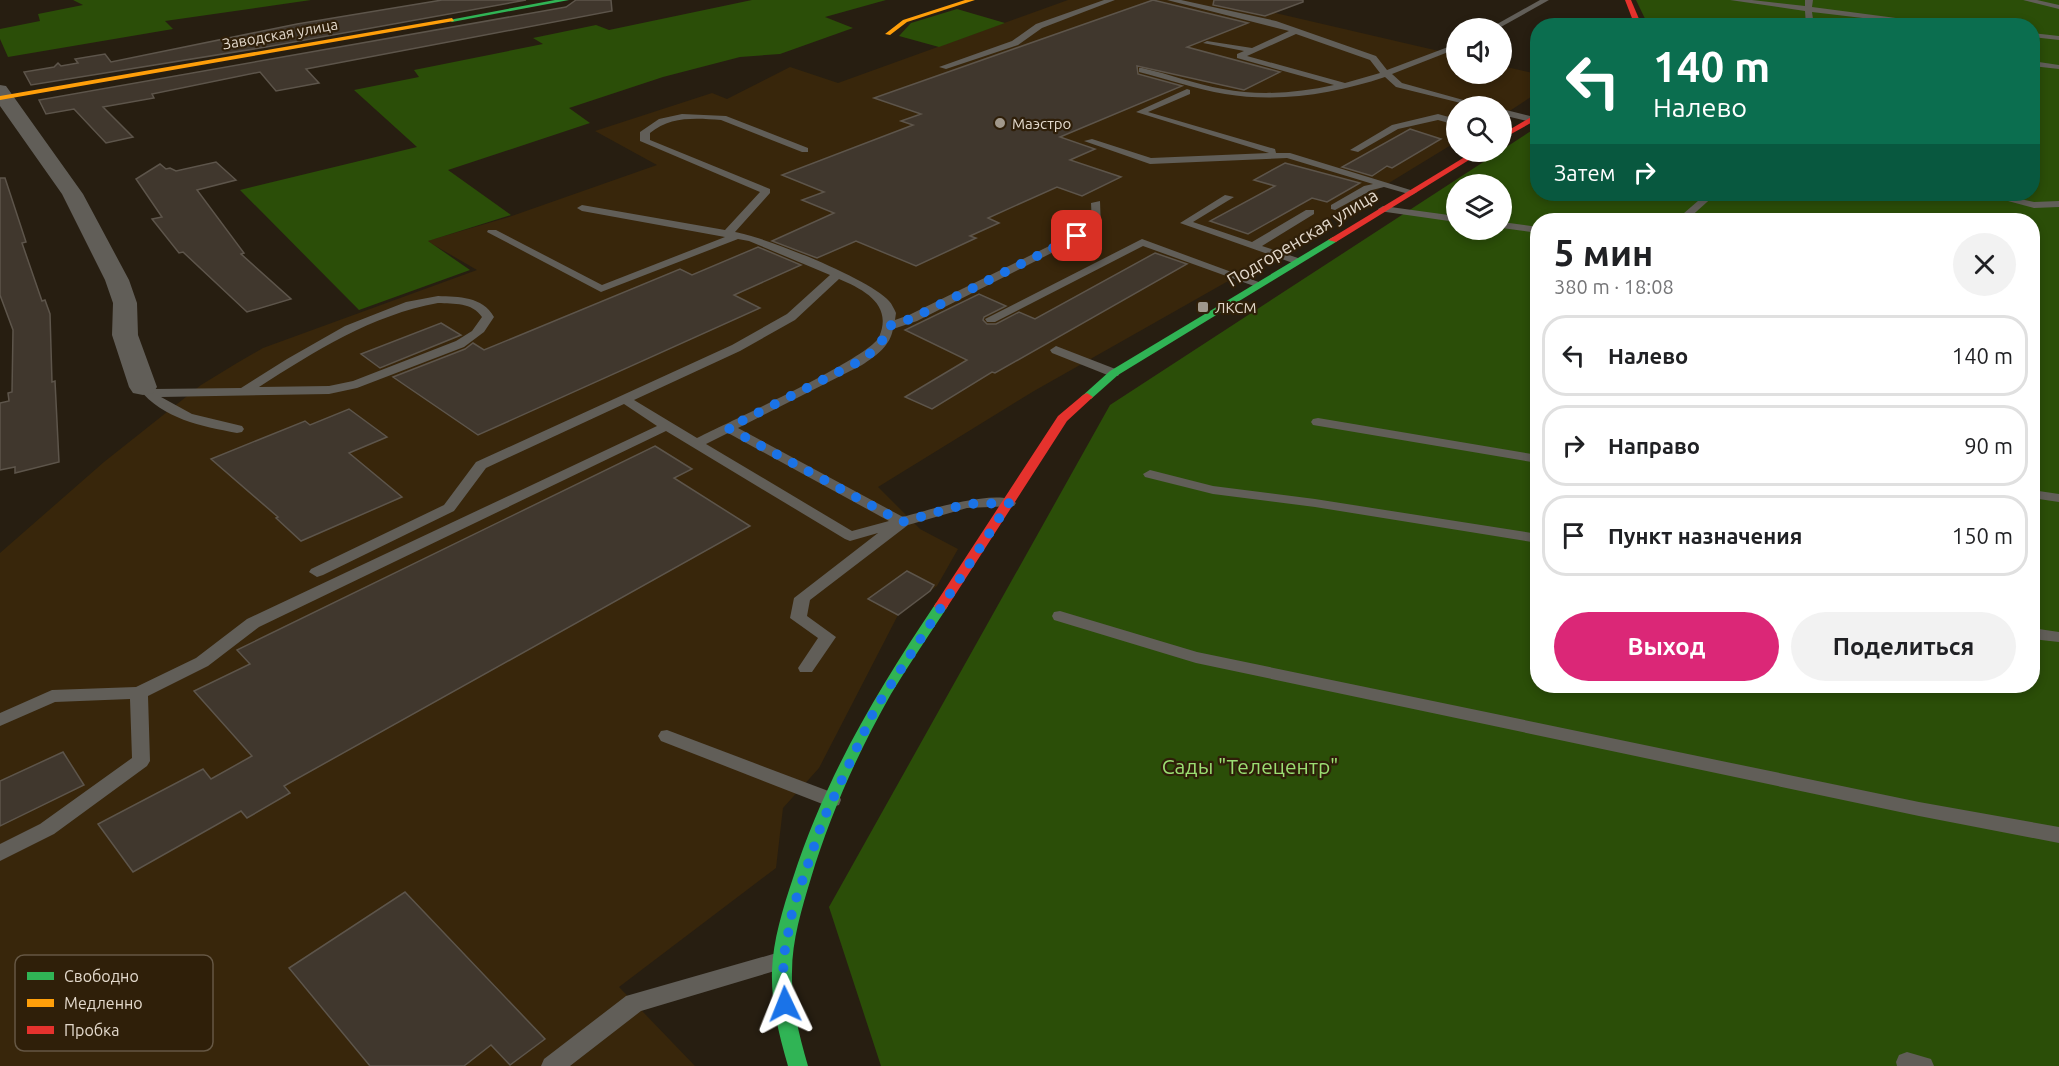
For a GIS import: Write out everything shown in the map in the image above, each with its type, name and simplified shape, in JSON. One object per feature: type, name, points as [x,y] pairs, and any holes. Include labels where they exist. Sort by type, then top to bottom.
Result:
[{"type":"street","name":"Заводская улица","points":[[1,95],[277,52],[566,0]]},
{"type":"street","points":[[888,34],[905,21],[972,0]]},
{"type":"street","points":[[1628,0],[1636,18]]},
{"type":"street","points":[[1,95],[72,194],[117,280],[125,303],[124,334],[147,390]]},
{"type":"street","points":[[1512,130],[1530,119]]},
{"type":"street","name":"Подгоренская улица","points":[[798,1066],[786,1026],[783,960],[793,908],[823,820],[875,709],[1062,419],[1114,373],[1462,162]]},
{"type":"lane","points":[[943,67],[1015,43],[1039,26],[1111,0]]},
{"type":"lane","points":[[1171,0],[1273,23],[1373,58],[1399,85],[1446,97]]},
{"type":"lane","points":[[1512,18],[1545,0]]},
{"type":"lane","points":[[1734,0],[1808,4],[1900,18]]},
{"type":"lane","points":[[2027,0],[2059,7]]},
{"type":"lane","points":[[1296,31],[1240,56],[1347,87]]},
{"type":"lane","points":[[2040,36],[2059,38]]},
{"type":"lane","points":[[1207,43],[1253,50]]},
{"type":"lane","points":[[1142,70],[1225,92],[1253,95],[1319,93],[1347,87],[1446,50]]},
{"type":"lane","points":[[2040,64],[2059,67]]},
{"type":"lane","points":[[1187,92],[1140,112],[1412,192]]},
{"type":"lane","points":[[1512,114],[1530,116]]},
{"type":"lane","points":[[492,232],[601,289],[732,235],[766,191],[645,141],[645,132],[667,121],[709,116],[723,118],[805,150]]},
{"type":"lane","points":[[1355,150],[1395,126],[1438,117],[1446,119]]},
{"type":"lane","points":[[1089,141],[1150,161],[1287,155]]},
{"type":"lane","points":[[1335,207],[1368,188],[1384,184]]},
{"type":"lane","points":[[1229,197],[1185,223],[1297,261]]},
{"type":"lane","points":[[1689,213],[1703,201]]},
{"type":"lane","points":[[2017,201],[2034,205],[2059,204]]},
{"type":"lane","points":[[889,326],[913,318],[1097,226],[1096,203]]},
{"type":"lane","points":[[582,208],[752,238],[871,292],[884,302],[890,313],[885,339],[875,350],[858,362],[696,444]]},
{"type":"lane","points":[[1383,209],[1446,218]]},
{"type":"lane","points":[[1254,246],[1310,212]]},
{"type":"lane","points":[[1512,226],[1530,229]]},
{"type":"lane","points":[[991,319],[1142,242],[1258,284]]},
{"type":"lane","points":[[317,572],[449,507],[481,465],[736,348],[790,317],[837,275]]},
{"type":"lane","points":[[147,390],[245,391],[329,390],[357,384],[460,344],[484,327],[488,317],[484,309],[474,303],[459,300],[420,302],[395,309],[291,361],[245,391]]},
{"type":"lane","points":[[1056,350],[1114,373]]},
{"type":"lane","points":[[147,390],[161,405],[189,419],[237,429]]},
{"type":"lane","points":[[624,399],[850,536],[966,504],[1009,503]]},
{"type":"lane","points":[[1318,422],[1530,458]]},
{"type":"lane","points":[[0,720],[52,696],[139,693],[202,662],[253,623],[667,426]]},
{"type":"lane","points":[[728,428],[902,522]]},
{"type":"lane","points":[[1150,474],[1213,490],[1315,503],[1530,538]]},
{"type":"lane","points":[[2040,495],[2059,498]]},
{"type":"lane","points":[[807,668],[828,637],[798,618],[802,598],[902,522]]},
{"type":"lane","points":[[1060,616],[1196,657],[1919,809],[2059,835]]},
{"type":"lane","points":[[2040,634],[2059,637]]},
{"type":"lane","points":[[0,853],[47,829],[141,761],[139,693]]},
{"type":"lane","points":[[668,736],[832,800]]},
{"type":"lane","points":[[552,1066],[634,1003],[783,960]]},
{"type":"shaded area","points":[[1068,0],[1219,0],[1446,53],[1446,84],[1512,84],[1512,68],[1530,72],[1530,98],[1512,109],[1512,96],[1446,96],[1446,148],[1230,280],[1034,391],[878,487],[920,529],[958,549],[937,586],[898,615],[819,768],[783,808],[776,868],[619,987],[695,1066],[0,1066],[0,553],[104,462],[201,385],[237,363],[263,348],[477,270],[427,241],[509,217],[657,165],[595,131],[712,93],[727,99],[790,67],[838,83]]},
{"type":"green space","points":[[73,0],[311,0],[165,21],[173,29],[8,57],[0,39],[0,29],[40,21],[38,14],[83,5]]},
{"type":"green space","points":[[752,0],[886,0],[825,17],[853,28],[780,54],[740,57],[663,77],[569,108],[590,123],[448,170],[511,215],[428,241],[470,270],[359,310],[240,190],[417,147],[354,90],[419,77],[414,70],[543,44],[533,38],[596,25],[609,30]]},
{"type":"green space","name":"Сады \"Телецентр\"","points":[[1636,0],[2059,0],[2059,1066],[881,1066],[829,907],[1110,405],[1446,186],[1446,240],[1512,240],[1512,174],[1465,174],[1483,162],[1512,162],[1512,143],[1530,132],[1530,201],[2040,201],[2040,18],[1645,18]]},
{"type":"green space","points":[[957,9],[1005,23],[939,47],[899,36],[911,23]]},
{"type":"building","points":[[442,0],[526,0],[266,47],[31,85],[24,72],[54,67],[58,63],[61,66],[78,63],[75,59],[105,54],[111,62],[297,24]]},
{"type":"building","points":[[576,0],[611,0],[612,11],[306,69],[319,83],[276,91],[260,72],[152,94],[154,98],[103,107],[133,137],[106,143],[74,109],[46,114],[39,100],[566,7]]},
{"type":"building","name":"Маэстро","points":[[1153,0],[1248,23],[1187,47],[1280,72],[1244,90],[1137,66],[1138,74],[1182,86],[1060,137],[1095,149],[1070,160],[1121,177],[1082,196],[1057,187],[988,218],[999,223],[970,236],[976,238],[916,266],[856,241],[817,258],[772,241],[834,213],[802,200],[824,192],[782,175],[913,125],[901,121],[921,114],[874,98]]},
{"type":"building","points":[[1214,0],[1303,0],[1303,2],[1265,16],[1213,5]]},
{"type":"building","points":[[1410,129],[1441,139],[1392,168],[1387,166],[1372,176],[1342,167]]},
{"type":"building","points":[[216,162],[236,180],[197,190],[244,253],[241,254],[291,299],[247,312],[183,252],[179,253],[152,219],[162,217],[136,179],[160,164],[166,169],[176,171]]},
{"type":"building","points":[[1285,163],[1360,183],[1327,202],[1312,198],[1248,234],[1210,221],[1275,186],[1254,180]]},
{"type":"building","points":[[0,178],[5,178],[26,242],[22,243],[42,301],[45,300],[50,314],[52,382],[55,381],[59,462],[15,473],[15,467],[0,470],[0,403],[9,401],[8,393],[12,392],[13,330],[0,295]]},
{"type":"building","points":[[758,247],[801,265],[734,295],[760,308],[478,435],[393,377],[465,349],[473,343],[484,350],[680,269],[692,275]]},
{"type":"building","points":[[1155,253],[1187,264],[995,373],[992,372],[932,409],[905,397],[967,360],[905,330],[979,294],[1006,306],[984,317],[983,320],[987,324],[996,324],[1019,312],[1035,319]]},
{"type":"building","points":[[441,323],[461,335],[380,368],[361,354]]},
{"type":"building","points":[[349,409],[387,437],[349,453],[402,497],[301,541],[276,518],[278,517],[211,459],[305,421],[310,425]]},
{"type":"building","points":[[655,446],[692,469],[674,478],[750,526],[284,786],[290,793],[247,818],[241,811],[133,872],[98,824],[203,769],[211,779],[252,756],[194,691],[250,664],[237,650]]},
{"type":"building","points":[[907,571],[934,585],[930,591],[898,615],[868,599]]},
{"type":"building","points":[[63,752],[84,785],[0,826],[0,781]]},
{"type":"building","points":[[405,892],[545,1039],[510,1065],[491,1045],[464,1066],[370,1066],[289,968]]},
{"type":"traffic: fast","points":[[452,20],[566,0]]},
{"type":"traffic: fast","points":[[1087,397],[1114,373],[1333,240]]},
{"type":"traffic: fast","points":[[798,1066],[785,1012],[782,971],[788,928],[806,863],[832,798],[875,710],[890,683],[941,606]]},
{"type":"traffic: slow","points":[[888,34],[905,21],[972,0]]},
{"type":"traffic: slow","points":[[0,98],[452,20]]},
{"type":"traffic: jam","points":[[1628,0],[1636,18]]},
{"type":"traffic: jam","points":[[1512,131],[1530,120]]},
{"type":"traffic: jam","points":[[1333,240],[1462,162]]},
{"type":"traffic: jam","points":[[941,606],[1062,419],[1087,397]]},
{"type":"place","name":"Маэстро","points":[[1000,123]]},
{"type":"place","name":"ЛКСМ","points":[[1203,307]]},
{"type":"route","points":[[785,1004],[783,960],[793,908],[823,820],[875,709],[1009,503],[966,504],[902,522],[728,428],[858,362],[875,350],[885,339],[889,326],[913,318],[1077,236]]}]
